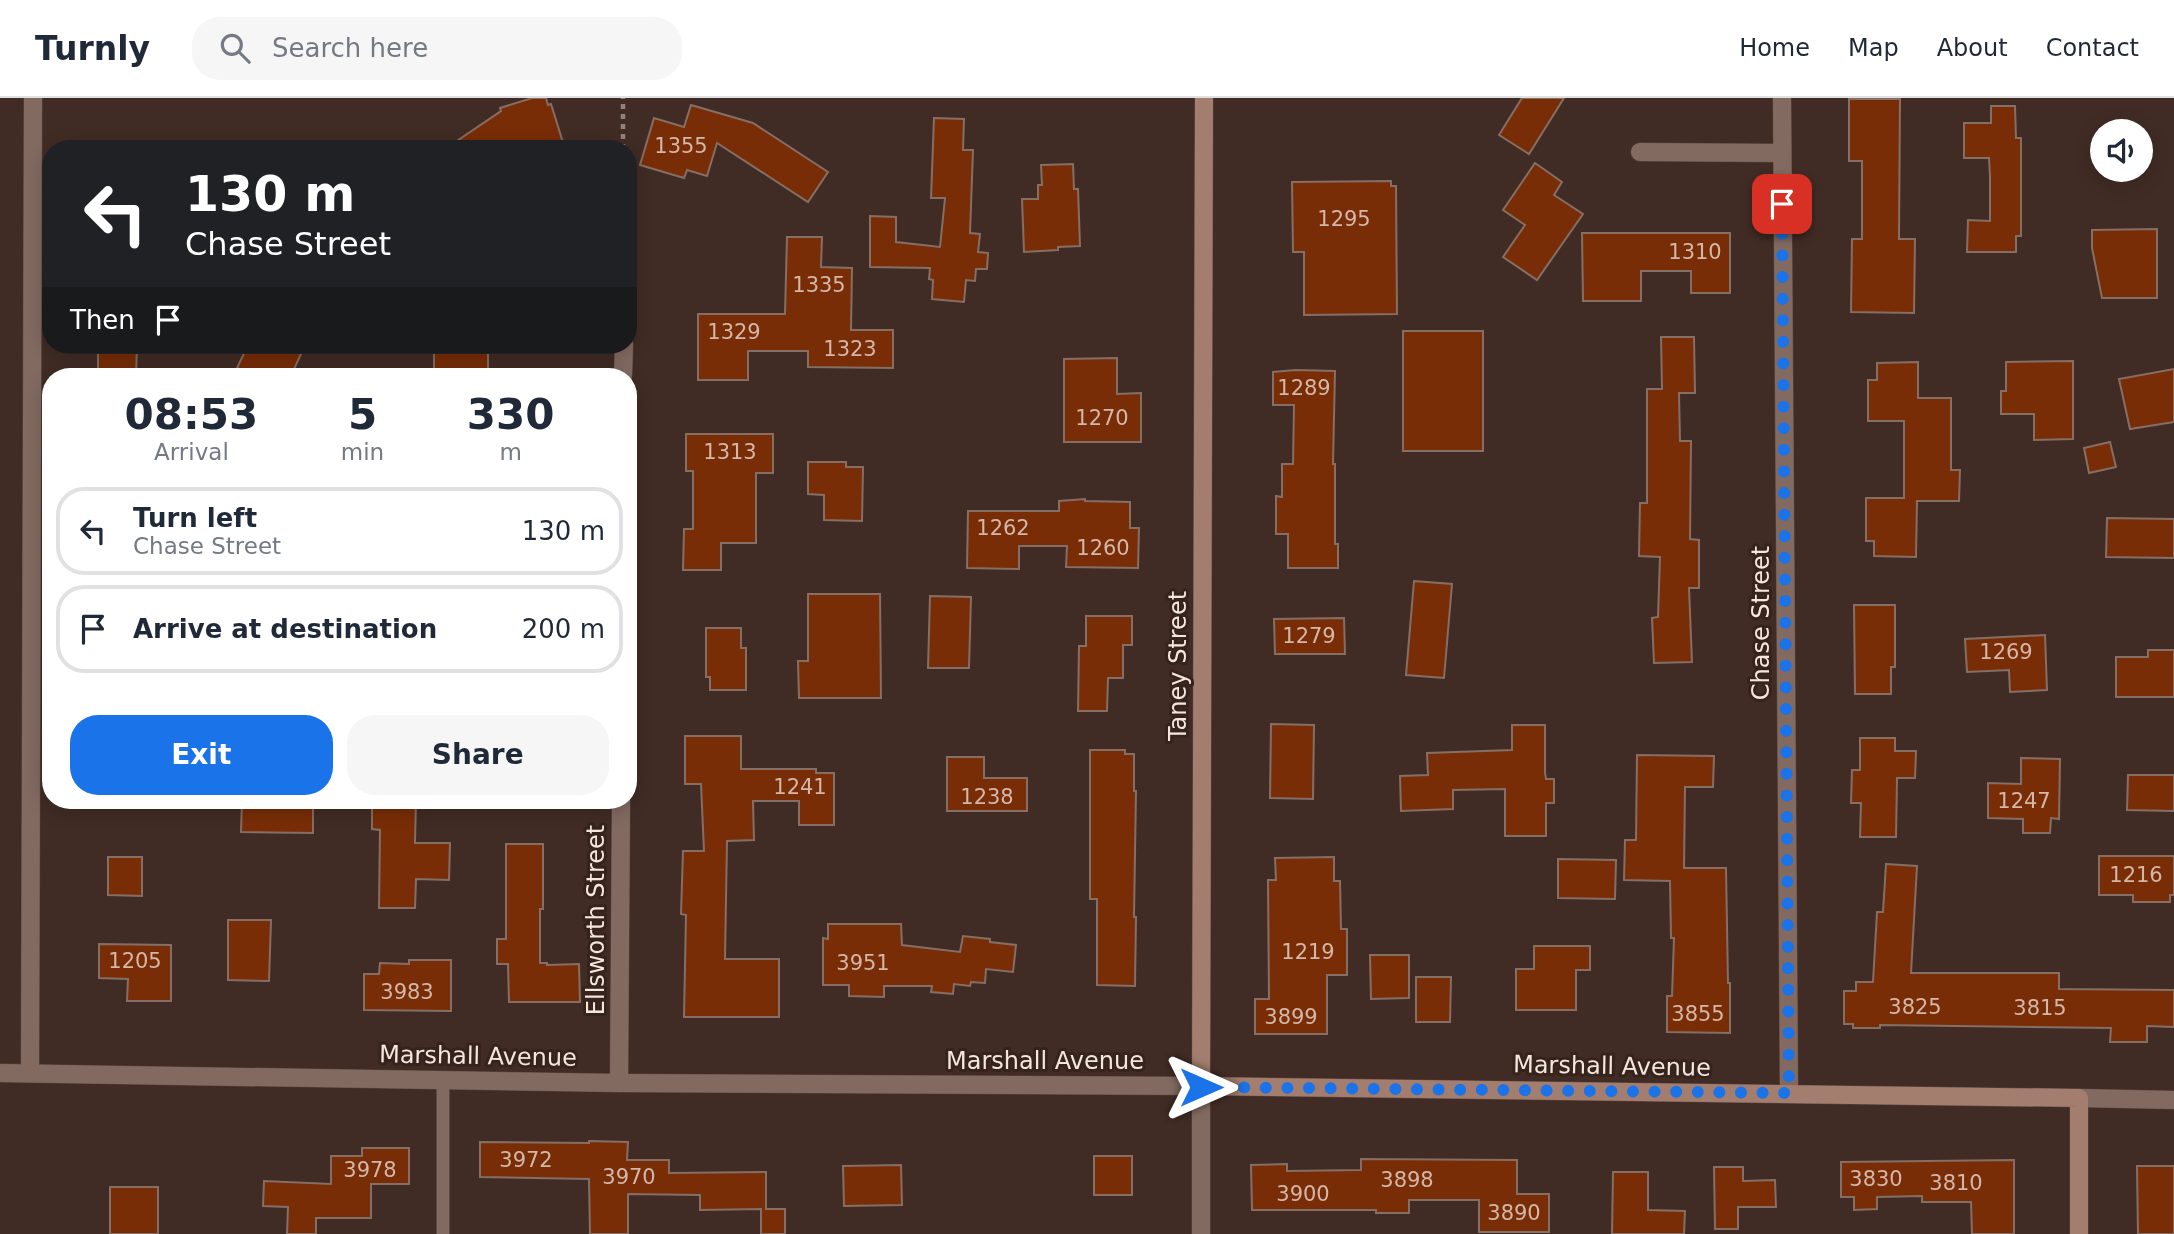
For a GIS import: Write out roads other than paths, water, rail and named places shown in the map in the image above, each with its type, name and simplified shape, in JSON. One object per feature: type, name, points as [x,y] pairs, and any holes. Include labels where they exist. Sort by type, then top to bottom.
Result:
[{"type":"street","points":[[30,1073],[33,98]]},
{"type":"street","name":"Taney Street","points":[[1201,1234],[1204,98]]},
{"type":"street","name":"Chase Street","points":[[1782,98],[1789,1093]]},
{"type":"street","points":[[1640,152],[1782,153]]},
{"type":"street","name":"Ellsworth Street","points":[[620,1083],[621,809]]},
{"type":"street","name":"Marshall Avenue","points":[[0,1073],[620,1083],[1789,1093],[2174,1100]]},
{"type":"street","points":[[2079,1098],[2079,1234]]},
{"type":"lane","points":[[443,1080],[443,1234]]}]
